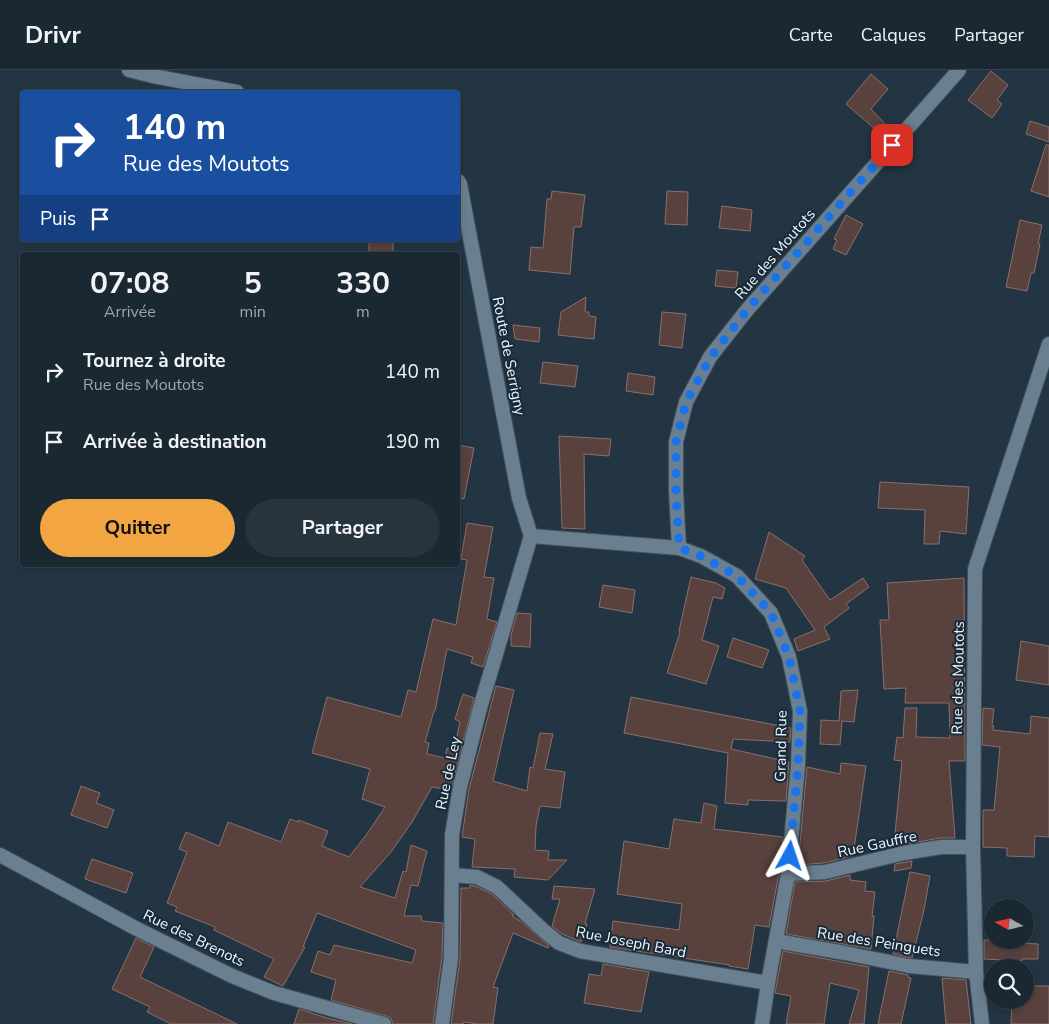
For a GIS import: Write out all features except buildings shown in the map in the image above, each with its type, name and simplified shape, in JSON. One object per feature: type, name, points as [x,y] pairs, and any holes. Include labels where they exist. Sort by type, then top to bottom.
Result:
[{"type":"street","points":[[129,70],[227,90]]},
{"type":"street","name":"Rue des Moutots","points":[[679,548],[676,442],[686,402],[710,358],[747,310],[958,70]]},
{"type":"street","name":"Route de Serrigny","points":[[460,184],[519,498],[531,536]]},
{"type":"street","name":"Rue des Moutots","points":[[982,1024],[976,972],[972,847],[976,570],[1049,344]]},
{"type":"street","name":"Grand Rue","points":[[531,536],[679,548],[701,556],[737,576],[771,613],[789,657],[800,711],[798,766],[788,874],[762,1024]]},
{"type":"street","name":"Rue de Ley","points":[[442,1024],[451,958],[452,835],[460,787],[480,708],[531,536]]},
{"type":"street","name":"Rue Gauffre","points":[[788,874],[825,872],[904,853],[941,848],[972,847]]},
{"type":"street","name":"Rue des Brenots","points":[[0,855],[137,929],[232,976],[274,993],[384,1024]]},
{"type":"street","name":"Rue Joseph Bard","points":[[452,875],[477,877],[497,887],[559,943],[580,951],[768,983]]},
{"type":"street","name":"Rue des Peinguets","points":[[776,942],[845,952],[909,966],[976,972]]},
{"type":"route","points":[[790,856],[798,766],[800,711],[789,657],[771,613],[737,576],[701,556],[679,548],[676,442],[686,402],[710,358],[747,310],[892,145]]}]
